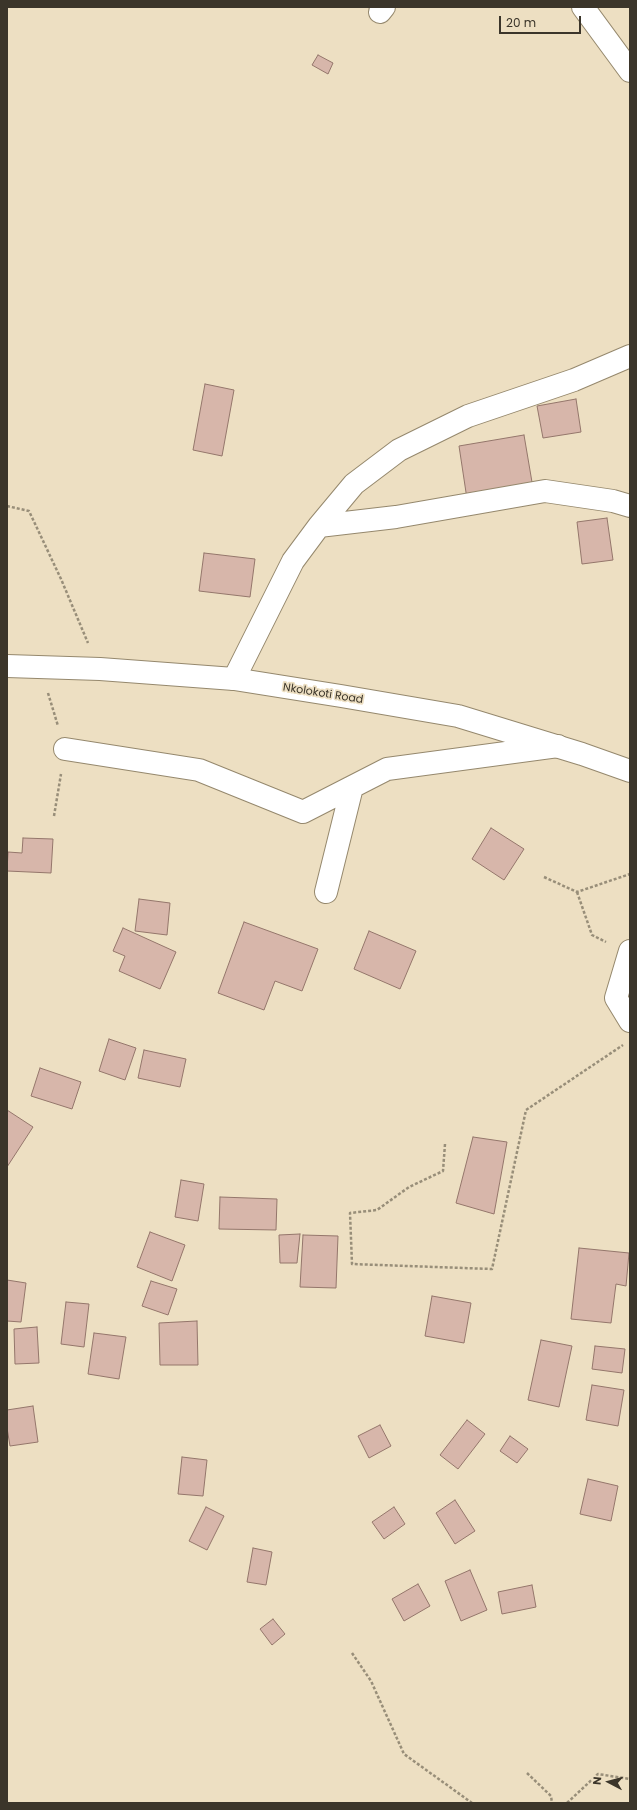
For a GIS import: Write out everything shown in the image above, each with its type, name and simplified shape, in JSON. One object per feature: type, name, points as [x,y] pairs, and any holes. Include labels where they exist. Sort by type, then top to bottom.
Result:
[{"type":"street","points":[[583,7],[630,71]]},
{"type":"street","points":[[234,679],[293,561],[319,526],[354,484],[399,450],[468,416],[574,380],[630,356]]},
{"type":"street","points":[[319,526],[396,517],[545,491],[613,501],[630,506]]},
{"type":"street","name":"Nkolokoti Road","points":[[7,666],[100,669],[234,679],[458,716],[558,746],[627,774]]},
{"type":"street","points":[[65,749],[199,770],[303,812],[387,769],[558,746]]},
{"type":"street","points":[[326,892],[352,787]]},
{"type":"street","points":[[629,952],[616,998],[630,1021]]},
{"type":"path","points":[[7,506],[29,511],[61,579],[100,669]]},
{"type":"path","points":[[544,877],[577,892],[630,874]]},
{"type":"path","points":[[577,892],[592,935],[629,952]]},
{"type":"path","points":[[445,1144],[443,1171],[409,1187],[377,1210],[350,1213],[352,1264],[492,1269],[526,1110],[624,1044]]},
{"type":"path","points":[[352,1653],[371,1681],[404,1754],[472,1803]]},
{"type":"path","points":[[527,1773],[551,1796],[552,1803]]},
{"type":"path","points":[[566,1803],[598,1774],[630,1779]]},
{"type":"building","points":[[318,55],[333,63],[328,74],[312,65]]},
{"type":"building","points":[[205,384],[234,390],[222,456],[193,450]]},
{"type":"building","points":[[576,399],[581,432],[543,438],[537,406]]},
{"type":"building","points":[[524,435],[533,488],[467,499],[459,446]]},
{"type":"building","points":[[607,518],[613,560],[582,564],[577,522]]},
{"type":"building","points":[[204,553],[255,559],[250,597],[199,591]]},
{"type":"building","points":[[491,828],[524,849],[504,880],[472,859]]},
{"type":"building","points":[[23,838],[53,839],[51,873],[7,871],[8,852],[22,853]]},
{"type":"building","points":[[139,899],[170,903],[167,935],[135,931]]},
{"type":"building","points":[[244,922],[318,949],[302,991],[275,981],[264,1010],[218,993]]},
{"type":"building","points":[[123,928],[176,952],[160,989],[119,971],[125,956],[113,951]]},
{"type":"building","points":[[369,931],[416,951],[400,989],[354,969]]},
{"type":"building","points":[[109,1039],[136,1048],[125,1080],[99,1071]]},
{"type":"building","points":[[144,1050],[186,1059],[180,1087],[138,1078]]},
{"type":"building","points":[[40,1068],[81,1082],[72,1109],[31,1096]]},
{"type":"building","points":[[7,1110],[33,1127],[7,1167]]},
{"type":"building","points":[[473,1137],[507,1142],[494,1214],[456,1203]]},
{"type":"building","points":[[181,1180],[204,1184],[198,1221],[175,1217]]},
{"type":"building","points":[[220,1197],[277,1199],[276,1230],[219,1229]]},
{"type":"building","points":[[150,1232],[185,1245],[172,1281],[137,1267]]},
{"type":"building","points":[[300,1234],[297,1263],[280,1263],[279,1235]]},
{"type":"building","points":[[303,1235],[338,1236],[336,1288],[300,1287]]},
{"type":"building","points":[[579,1248],[629,1253],[626,1286],[616,1284],[611,1323],[571,1319]]},
{"type":"building","points":[[7,1280],[26,1283],[21,1322],[7,1321]]},
{"type":"building","points":[[151,1281],[177,1289],[168,1315],[142,1306]]},
{"type":"building","points":[[432,1296],[471,1303],[464,1343],[425,1336]]},
{"type":"building","points":[[66,1302],[89,1304],[84,1347],[61,1344]]},
{"type":"building","points":[[197,1321],[198,1365],[160,1365],[159,1323]]},
{"type":"building","points":[[37,1327],[39,1363],[15,1364],[14,1329]]},
{"type":"building","points":[[94,1333],[126,1337],[119,1379],[88,1374]]},
{"type":"building","points":[[541,1340],[572,1346],[559,1407],[528,1400]]},
{"type":"building","points":[[595,1346],[625,1349],[622,1373],[592,1369]]},
{"type":"building","points":[[592,1385],[624,1390],[618,1426],[586,1420]]},
{"type":"building","points":[[33,1406],[38,1442],[10,1446],[7,1428],[7,1410]]},
{"type":"building","points":[[467,1420],[485,1434],[458,1469],[440,1455]]},
{"type":"building","points":[[380,1425],[391,1446],[369,1458],[358,1436]]},
{"type":"building","points":[[510,1436],[528,1449],[517,1463],[500,1451]]},
{"type":"building","points":[[182,1457],[207,1460],[203,1496],[178,1494]]},
{"type":"building","points":[[588,1479],[618,1486],[611,1521],[580,1514]]},
{"type":"building","points":[[455,1500],[475,1531],[455,1544],[436,1513]]},
{"type":"building","points":[[206,1507],[224,1516],[207,1550],[189,1541]]},
{"type":"building","points":[[394,1507],[405,1524],[384,1539],[372,1522]]},
{"type":"building","points":[[253,1548],[272,1552],[266,1585],[247,1582]]},
{"type":"building","points":[[470,1570],[487,1610],[461,1621],[445,1581]]},
{"type":"building","points":[[418,1584],[430,1606],[404,1621],[392,1599]]},
{"type":"building","points":[[532,1585],[536,1607],[502,1614],[498,1592]]},
{"type":"building","points":[[273,1619],[285,1634],[272,1645],[260,1629]]}]
